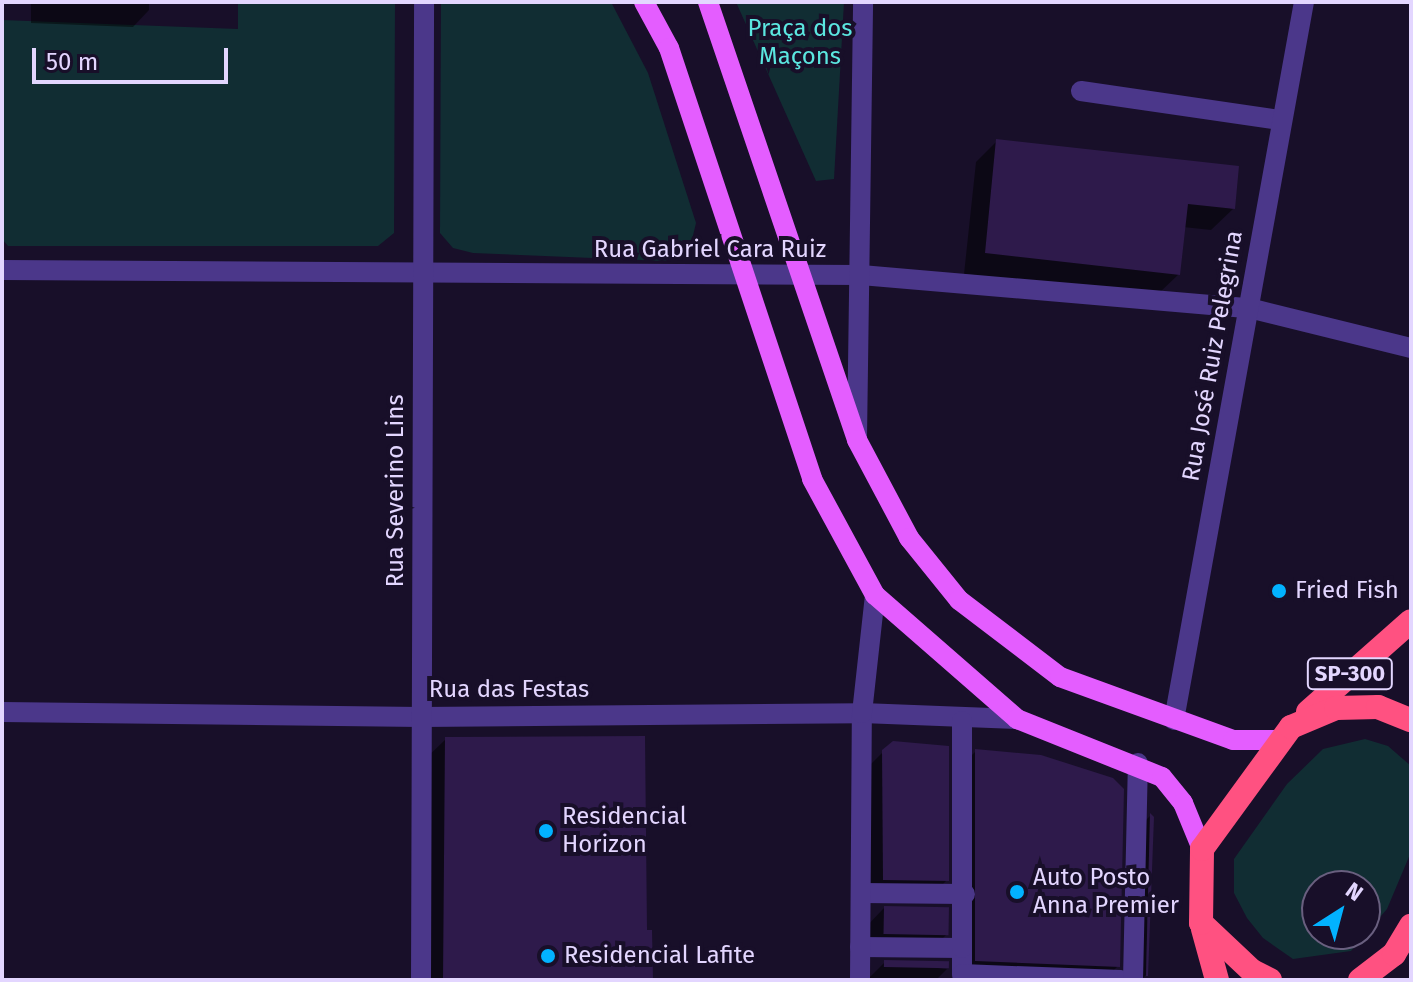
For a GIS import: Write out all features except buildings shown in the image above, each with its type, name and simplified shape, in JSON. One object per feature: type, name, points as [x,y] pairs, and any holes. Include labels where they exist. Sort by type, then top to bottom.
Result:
[{"type":"highway","name":"SP-300","points":[[1285,734],[1411,621]]},
{"type":"highway","points":[[1217,980],[1201,923],[1202,849],[1285,734],[1336,708],[1378,707],[1411,720]]},
{"type":"highway","points":[[1201,923],[1252,971],[1270,980]]},
{"type":"highway","points":[[1360,980],[1394,954],[1411,926]]},
{"type":"main road","points":[[644,2],[669,48],[812,479],[875,595],[1017,719],[1138,763],[1162,777],[1183,803],[1202,849]]},
{"type":"main road","points":[[708,2],[857,440],[909,538],[959,600],[1060,677],[1233,740],[1285,734]]},
{"type":"street","name":"Rua Severino Lins","points":[[421,980],[424,2]]},
{"type":"street","points":[[857,440],[863,2]]},
{"type":"street","name":"Rua José Ruiz Pelegrina","points":[[1174,720],[1304,2]]},
{"type":"street","points":[[1081,91],[1281,120]]},
{"type":"street","name":"Rua Gabriel Cara Ruiz","points":[[2,270],[744,278],[861,275],[1249,308],[1411,348]]},
{"type":"street","points":[[860,980],[862,713],[875,595]]},
{"type":"street","name":"Rua das Festas","points":[[2,712],[421,717],[862,713],[962,721],[1017,719]]},
{"type":"street","points":[[962,721],[965,894],[962,974],[1121,980]]},
{"type":"street","points":[[1133,980],[1138,763]]},
{"type":"street","points":[[861,893],[965,894]]},
{"type":"street","points":[[860,947],[962,948]]},
{"type":"green space","points":[[238,2],[395,2],[394,233],[378,246],[8,246],[2,239],[2,20],[238,29]]},
{"type":"green space","points":[[441,2],[611,2],[648,73],[696,223],[689,252],[665,261],[473,253],[453,248],[440,233]]},
{"type":"green space","name":"Praça dos Maçons","points":[[736,2],[844,2],[834,179],[816,181]]},
{"type":"green space","points":[[1365,739],[1388,746],[1411,766],[1411,852],[1387,909],[1381,916],[1381,870],[1301,870],[1301,950],[1351,951],[1293,959],[1263,938],[1247,918],[1234,893],[1234,859],[1287,784],[1323,749]]},
{"type":"place","name":"Fried Fish","points":[[1279,591]]},
{"type":"place","name":"Residencial Horizon","points":[[546,831]]},
{"type":"place","name":"Auto Posto Anna Premier","points":[[1017,892]]},
{"type":"place","name":"Residencial Lafite","points":[[548,956]]}]
